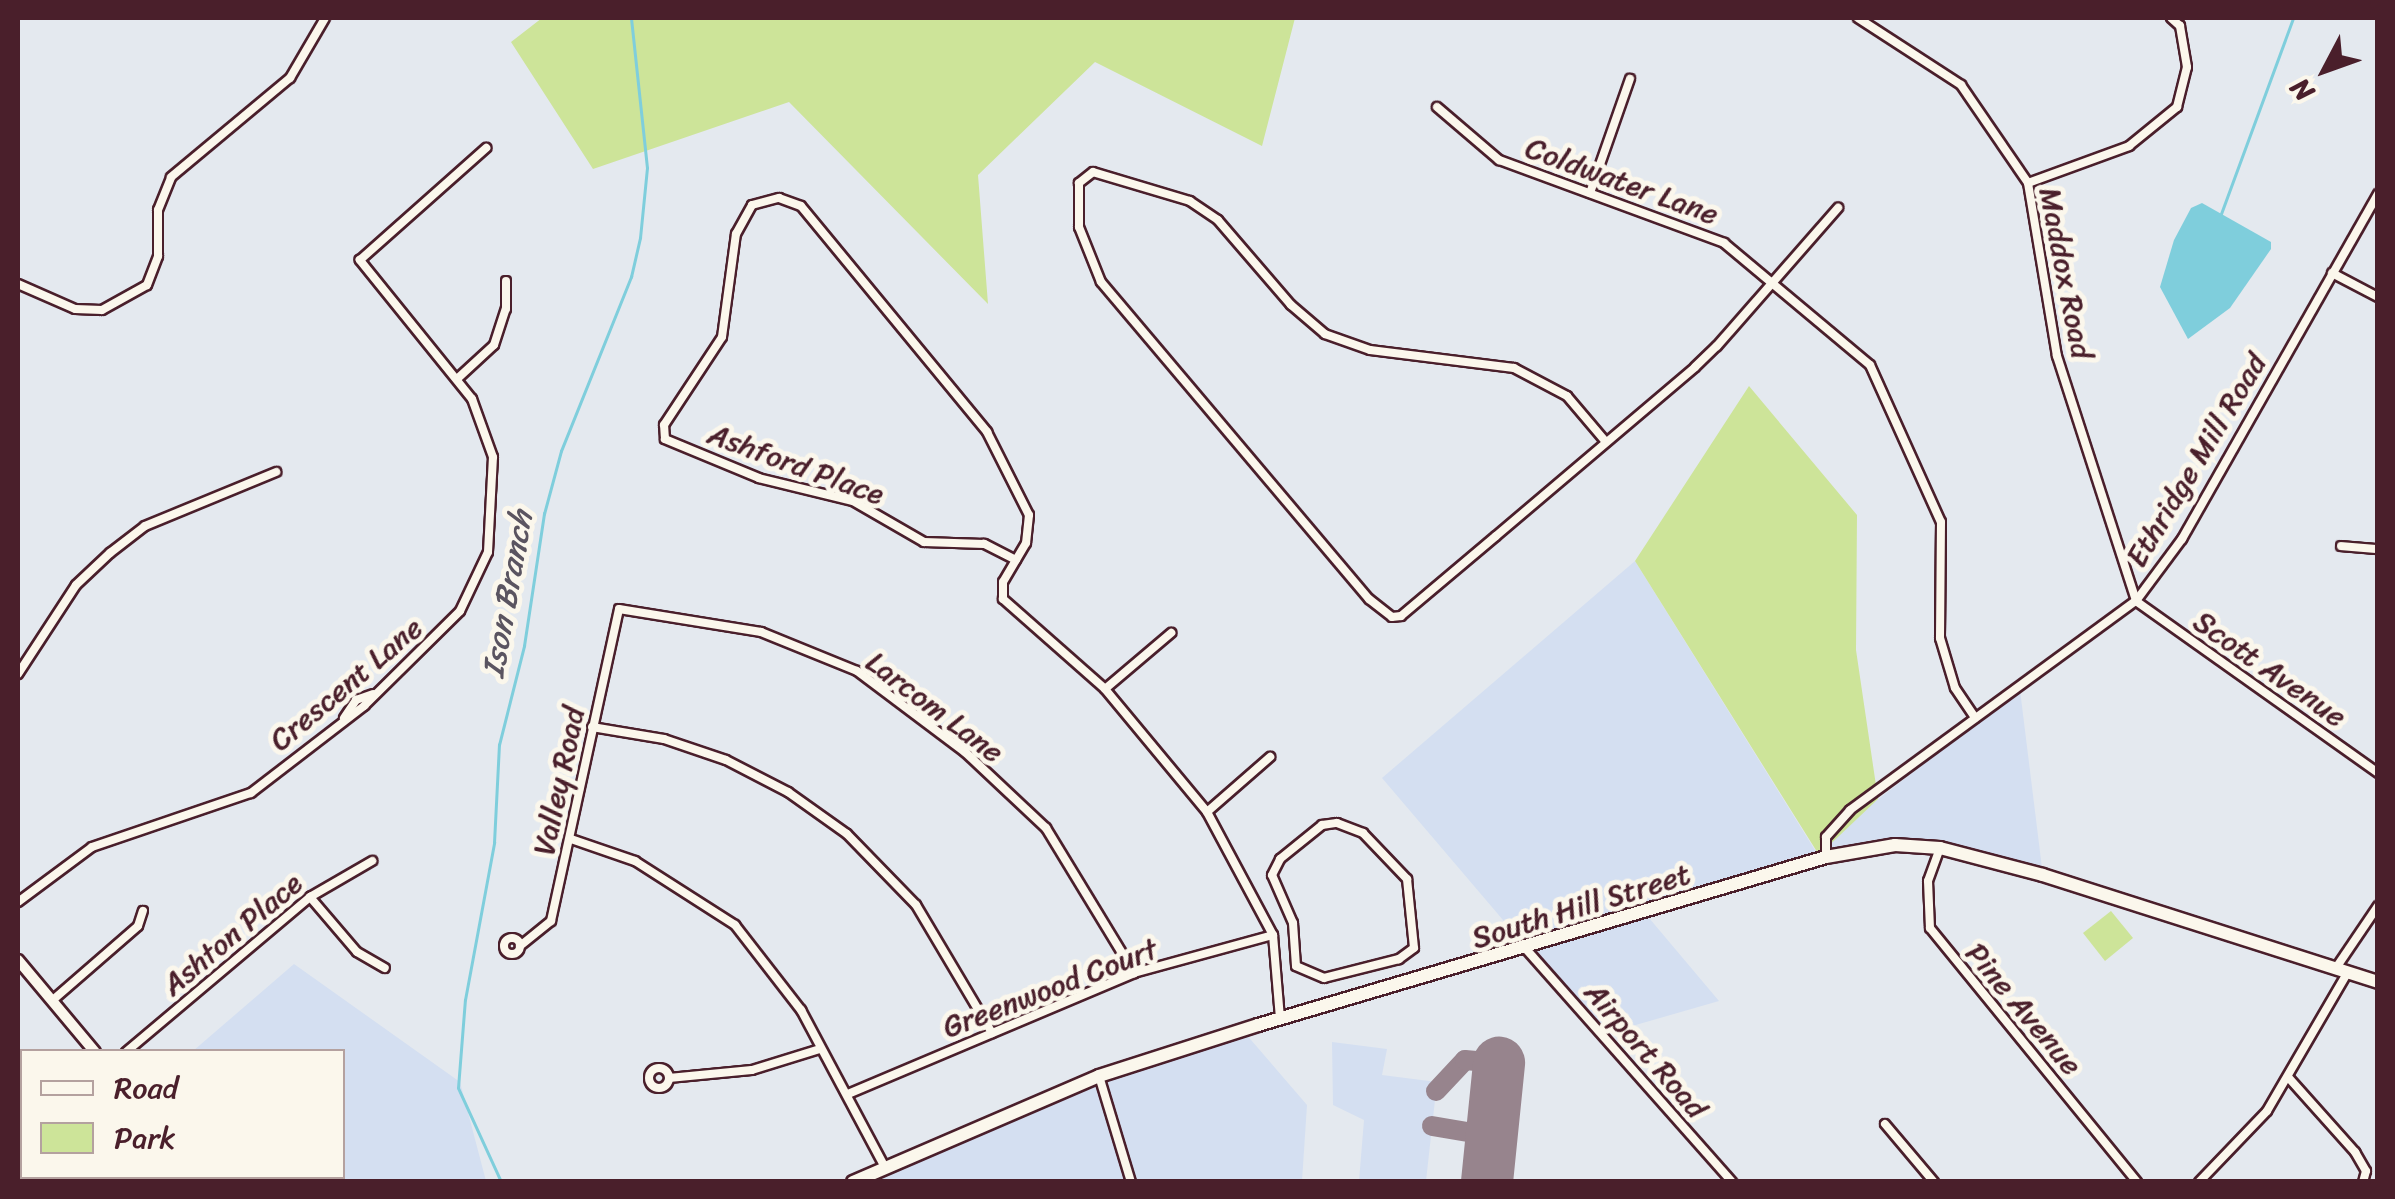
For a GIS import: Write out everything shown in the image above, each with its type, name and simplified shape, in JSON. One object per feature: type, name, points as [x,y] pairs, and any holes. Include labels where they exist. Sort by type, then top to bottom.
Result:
[{"type":"main road","name":"South Hill Street","points":[[853,1182],[1100,1076],[1280,1018],[1826,858],[1895,845],[1940,848],[2043,874],[2378,982]]},
{"type":"street","points":[[18,284],[75,309],[102,310],[148,285],[158,256],[158,210],[172,177],[290,78],[325,18]]},
{"type":"street","name":"Maddox Road","points":[[1858,18],[1961,85],[2028,183],[2057,356],[2136,602]]},
{"type":"street","points":[[2028,183],[2129,146],[2177,107],[2187,67],[2180,26],[2171,18]]},
{"type":"street","points":[[1590,193],[1630,79]]},
{"type":"street","name":"Coldwater Lane","points":[[1436,106],[1483,151],[1702,231],[1775,282],[1870,364],[1908,440],[1941,522],[1946,662],[1975,718]]},
{"type":"street","name":"Crescent Lane","points":[[18,906],[26,894],[92,847],[251,793],[374,694],[460,611],[488,552],[493,457],[472,399],[360,260],[486,148]]},
{"type":"street","points":[[1606,442],[1567,396],[1514,368],[1370,350],[1325,334],[1292,306],[1218,220],[1190,201],[1093,172],[1078,184],[1080,226],[1101,282],[1380,612],[1402,616],[1606,442],[1717,346],[1838,208]]},
{"type":"street","name":"Ethridge Mill Road","points":[[1826,858],[1826,837],[1850,810],[2136,602],[2182,539],[2378,194]]},
{"type":"street","name":"Ashford Place","points":[[769,198],[794,202],[966,402],[1008,467],[1029,514],[1016,560],[974,542],[924,542],[853,501],[736,471],[663,435],[722,337],[736,234],[752,205],[769,198]]},
{"type":"street","points":[[2332,273],[2378,296]]},
{"type":"street","points":[[457,380],[494,345],[506,309],[506,281]]},
{"type":"street","points":[[18,674],[76,585],[110,553],[145,526],[276,472]]},
{"type":"street","points":[[2341,546],[2378,549]]},
{"type":"street","points":[[1016,560],[1002,588],[1009,609],[1105,689],[1206,812],[1272,935],[1280,1018]]},
{"type":"street","name":"Scott Avenue","points":[[2136,602],[2378,773]]},
{"type":"street","name":"Valley Road","points":[[520,946],[551,922],[619,609]]},
{"type":"street","name":"Larcom Lane","points":[[619,609],[761,632],[857,671],[965,752],[1046,828],[1134,973]]},
{"type":"street","points":[[1105,689],[1171,633]]},
{"type":"street","points":[[592,727],[664,739],[726,760],[788,792],[847,834],[916,905],[992,1033]]},
{"type":"street","points":[[1206,812],[1270,758]]},
{"type":"street","points":[[1337,823],[1363,833],[1408,879],[1414,948],[1399,959],[1324,978],[1296,966],[1293,923],[1272,875],[1280,859],[1322,825],[1337,823]]},
{"type":"street","points":[[571,839],[636,861],[735,925],[801,1010],[885,1167]]},
{"type":"street","name":"Pine Avenue","points":[[1940,848],[1928,881],[1930,928],[2138,1182]]},
{"type":"street","name":"Ashton Place","points":[[130,1049],[310,898],[372,861]]},
{"type":"street","points":[[310,898],[357,952],[386,968]]},
{"type":"street","points":[[2199,1182],[2267,1111],[2378,906]]},
{"type":"street","points":[[54,998],[138,926],[143,910]]},
{"type":"street","name":"Greenwood Court","points":[[848,1094],[1134,973],[1272,935]]},
{"type":"street","name":"Airport Road","points":[[1526,949],[1732,1182]]},
{"type":"street","points":[[1399,959],[1403,984]]},
{"type":"street","points":[[18,960],[54,998],[93,1049]]},
{"type":"street","points":[[669,1078],[752,1070],[820,1049]]},
{"type":"street","points":[[1100,1076],[1132,1182]]},
{"type":"street","points":[[2288,1077],[2356,1152],[2366,1171],[2363,1182]]},
{"type":"street","points":[[1885,1124],[1934,1182]]},
{"type":"shaded area","points":[[1635,561],[1818,855],[1859,814],[2020,690],[2042,868],[1937,839],[1870,840],[1644,912],[1719,1001],[1601,1035],[1382,778]]},
{"type":"shaded area","points":[[294,964],[460,1082],[486,1181],[168,1182],[166,1179],[345,1179],[345,1049],[195,1049]]},
{"type":"shaded area","points":[[1245,1033],[1307,1105],[1302,1181],[857,1182],[1090,1083]]},
{"type":"shaded area","points":[[1332,1042],[1387,1049],[1382,1075],[1437,1082],[1426,1181],[1359,1181],[1364,1120],[1333,1105]]},
{"type":"green space","points":[[542,18],[1295,18],[1262,146],[1095,62],[978,175],[988,304],[789,102],[593,169],[511,42]]},
{"type":"green space","points":[[1749,386],[1857,515],[1856,650],[1878,799],[1819,855],[1635,561]]},
{"type":"green space","points":[[2111,911],[2133,938],[2105,961],[2083,933]]},
{"type":"water","points":[[2202,203],[2271,242],[2271,249],[2230,308],[2188,339],[2160,287],[2174,240],[2191,208]]},
{"type":"waterway","name":"Ison Branch","points":[[501,1182],[458,1088],[465,1000],[494,843],[499,745],[524,646],[544,514],[561,451],[631,277],[640,238],[647,168],[631,18]]},
{"type":"waterway","points":[[2221,214],[2293,18]]},
{"type":"taxiway","points":[[1436,1091],[1465,1060],[1499,1063]]},
{"type":"taxiway","points":[[1432,1126],[1491,1136]]},
{"type":"runway","points":[[1487,1182],[1499,1063]]}]
